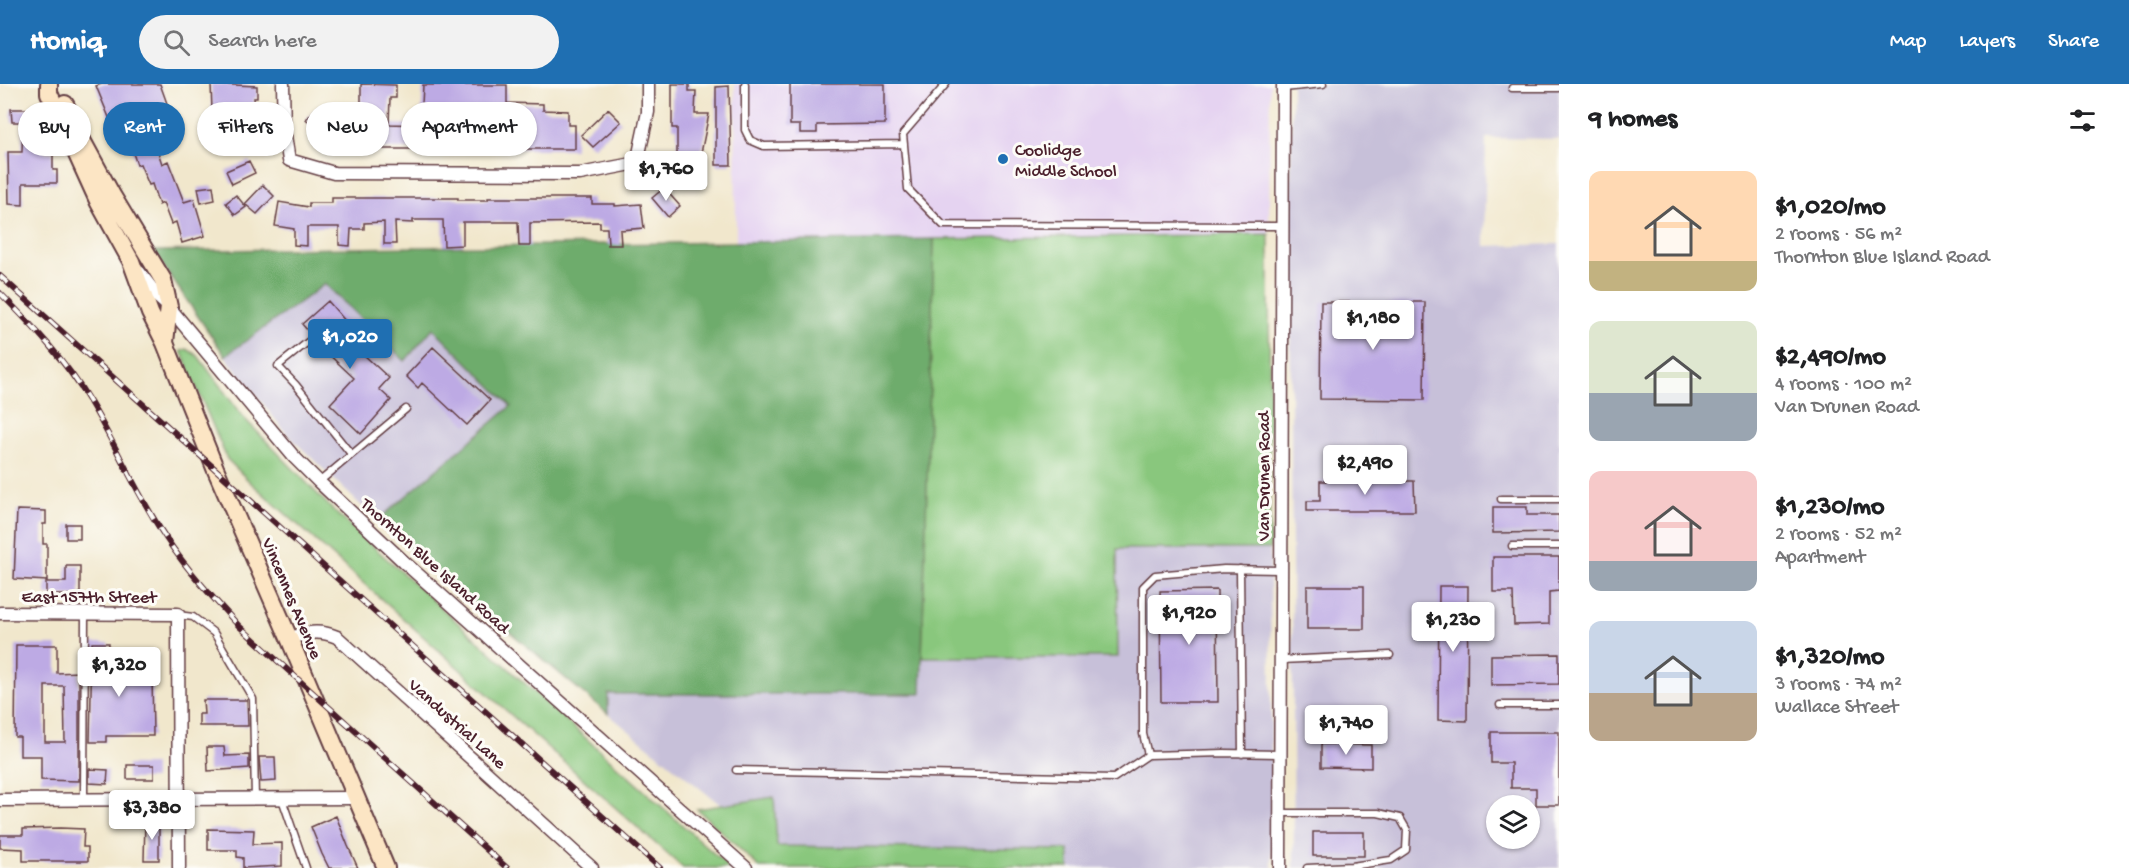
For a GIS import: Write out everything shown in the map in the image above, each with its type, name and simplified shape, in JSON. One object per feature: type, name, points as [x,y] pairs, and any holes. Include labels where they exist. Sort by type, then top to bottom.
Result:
[{"type":"street","name":"Vincennes Avenue","points":[[165,343],[169,307],[164,280],[113,197],[58,89],[51,84],[49,93],[72,147],[131,261],[150,313],[165,343],[215,468],[386,868]]},
{"type":"street","points":[[282,84],[284,130],[289,160],[334,173],[580,174],[637,163],[648,112],[648,84]]},
{"type":"street","name":"Van Drunen Road","points":[[1280,868],[1283,86]]},
{"type":"street","name":"Thornton Blue Island Road","points":[[131,261],[159,298],[169,307],[294,458],[404,562],[746,868]]},
{"type":"street","name":"East 157th Street","points":[[0,614],[178,614]]},
{"type":"street","points":[[178,614],[179,868]]},
{"type":"street","name":"Vandustrial Lane","points":[[289,638],[311,632],[323,632],[337,637],[592,868]]},
{"type":"street","points":[[0,800],[356,798]]},
{"type":"lane","points":[[745,84],[745,130],[750,141],[764,146],[904,144]]},
{"type":"lane","points":[[946,84],[903,134],[908,189],[943,225],[1282,226]]},
{"type":"lane","points":[[1283,86],[1323,84]]},
{"type":"lane","points":[[1512,88],[1559,88]]},
{"type":"lane","points":[[309,341],[278,366],[351,454]]},
{"type":"lane","points":[[320,482],[406,409]]},
{"type":"lane","points":[[1501,499],[1559,499]]},
{"type":"lane","points":[[1512,546],[1559,546]]},
{"type":"lane","points":[[1148,755],[1143,734],[1143,587],[1155,575],[1224,569],[1281,570]]},
{"type":"lane","points":[[1240,569],[1242,754]]},
{"type":"lane","points":[[84,800],[85,614]]},
{"type":"lane","points":[[178,614],[193,617],[214,633],[253,699],[255,799]]},
{"type":"lane","points":[[1281,660],[1390,655]]},
{"type":"lane","points":[[1500,705],[1559,705]]},
{"type":"lane","points":[[736,770],[1114,778],[1148,755],[1280,754]]},
{"type":"lane","points":[[282,799],[306,868]]},
{"type":"lane","points":[[1280,813],[1378,813],[1400,818],[1407,830],[1406,850],[1391,860],[1352,866],[1307,868]]},
{"type":"shaded area","name":"Coolidge Middle School","points":[[735,84],[1270,84],[1269,234],[736,242]]},
{"type":"shaded area","points":[[1292,84],[1559,84],[1559,139],[1486,138],[1484,246],[1559,244],[1559,868],[1294,868],[1290,243]]},
{"type":"shaded area","points":[[325,284],[405,361],[433,328],[511,406],[377,521],[287,434],[225,356]]},
{"type":"shaded area","points":[[1117,549],[1270,549],[1272,868],[1069,868],[1068,850],[777,846],[774,797],[722,806],[608,714],[608,694],[920,694],[922,657],[1117,657]]},
{"type":"green space","points":[[1269,234],[1270,549],[1117,549],[1118,657],[922,657],[934,239]]},
{"type":"green space","points":[[934,239],[921,694],[608,694],[608,714],[377,521],[511,406],[433,328],[405,361],[325,284],[225,356],[153,251]]},
{"type":"green space","points":[[187,349],[198,356],[243,417],[336,513],[730,868],[683,868],[251,483],[227,459],[181,351]]},
{"type":"green space","points":[[774,797],[777,846],[1069,850],[1069,868],[760,868],[697,809]]},
{"type":"building","points":[[102,84],[160,84],[166,102],[103,103],[96,86]]},
{"type":"building","points":[[211,84],[257,86],[257,98],[254,98],[254,102],[212,102]]},
{"type":"building","points":[[361,84],[396,85],[396,98],[390,98],[389,124],[389,102],[361,102]]},
{"type":"building","points":[[672,84],[689,84],[689,91],[696,91],[695,114],[709,114],[696,178],[673,174],[677,154],[677,128],[672,128]]},
{"type":"building","points":[[790,84],[885,84],[885,124],[817,125],[817,133],[800,133],[800,125],[790,125]]},
{"type":"building","points":[[423,85],[507,85],[507,102],[422,102]]},
{"type":"building","points":[[729,86],[731,165],[716,165],[716,87]]},
{"type":"building","points":[[537,104],[543,104],[543,110],[568,111],[568,125],[575,125],[575,149],[537,149]]},
{"type":"building","points":[[11,109],[18,109],[18,122],[12,122]]},
{"type":"building","points":[[608,109],[621,122],[593,147],[581,135]]},
{"type":"building","points":[[389,124],[401,124],[401,149],[389,149]]},
{"type":"building","points":[[8,152],[18,152],[18,156],[53,156],[53,170],[57,170],[57,183],[23,183],[23,205],[9,204]]},
{"type":"building","points":[[134,156],[159,156],[162,164],[168,161],[184,202],[194,199],[205,236],[182,243],[176,222],[171,224],[163,203],[159,205],[152,184],[149,185],[140,164],[137,165]]},
{"type":"building","points":[[249,161],[255,173],[232,184],[226,171]]},
{"type":"building","points":[[263,185],[274,196],[257,214],[245,204]]},
{"type":"building","points":[[213,186],[215,200],[201,203],[198,188]]},
{"type":"building","points":[[664,188],[680,206],[668,217],[652,198]]},
{"type":"building","points":[[236,195],[246,207],[235,215],[226,203]]},
{"type":"building","points":[[332,198],[488,200],[488,198],[592,198],[592,204],[615,204],[615,206],[641,204],[644,228],[620,230],[621,245],[608,245],[607,228],[600,228],[600,222],[530,223],[530,246],[519,246],[518,222],[463,222],[463,245],[444,246],[443,220],[413,220],[413,223],[395,222],[396,244],[384,244],[384,222],[364,223],[364,229],[351,229],[350,246],[339,245],[339,227],[307,227],[307,246],[294,245],[294,229],[275,226],[279,202],[309,207],[309,203],[332,203]]},
{"type":"building","points":[[328,301],[347,323],[338,331],[389,378],[379,389],[391,400],[361,434],[330,404],[354,378],[324,350],[302,324]]},
{"type":"building","points":[[1321,302],[1425,302],[1424,400],[1320,399]]},
{"type":"building","points":[[433,347],[490,400],[467,425],[422,383],[418,388],[406,376]]},
{"type":"building","points":[[1320,481],[1414,481],[1415,511],[1307,511],[1307,501],[1320,501]]},
{"type":"building","points":[[1493,507],[1527,507],[1527,515],[1559,515],[1559,532],[1493,533]]},
{"type":"building","points":[[17,510],[46,511],[46,524],[43,524],[43,544],[47,544],[47,581],[14,579]]},
{"type":"building","points":[[66,524],[80,524],[80,539],[66,539]]},
{"type":"building","points":[[1493,557],[1559,557],[1559,591],[1549,592],[1549,624],[1514,625],[1513,592],[1493,592]]},
{"type":"building","points":[[66,566],[80,566],[80,595],[46,595],[46,582],[66,582]]},
{"type":"building","points":[[1307,586],[1364,586],[1364,629],[1307,629]]},
{"type":"building","points":[[1439,586],[1468,586],[1467,721],[1438,720]]},
{"type":"building","points":[[1217,590],[1218,702],[1161,702],[1160,591]]},
{"type":"building","points":[[92,643],[109,643],[108,657],[126,657],[126,673],[152,673],[153,736],[106,736],[106,742],[90,742]]},
{"type":"building","points":[[16,645],[57,645],[57,673],[79,672],[79,781],[41,780],[41,756],[20,756],[20,737],[15,737]],"holes":[[[45,686],[64,686],[65,742],[45,742]]]},
{"type":"building","points":[[1559,654],[1559,684],[1491,685],[1491,655]]},
{"type":"building","points":[[203,700],[247,700],[248,726],[199,726],[199,714],[204,714]]},
{"type":"building","points":[[1491,732],[1559,732],[1559,805],[1540,805],[1540,795],[1536,795],[1536,788],[1511,788],[1511,763],[1491,763]]},
{"type":"building","points":[[1321,744],[1371,745],[1371,768],[1321,767]]},
{"type":"building","points":[[207,747],[224,747],[225,756],[249,755],[249,768],[208,771]]},
{"type":"building","points":[[259,757],[275,757],[276,781],[261,782]]},
{"type":"building","points":[[127,765],[154,765],[154,779],[127,779]]},
{"type":"building","points":[[89,769],[108,770],[107,784],[89,783]]},
{"type":"building","points":[[336,816],[358,868],[329,868],[322,854],[311,827]]},
{"type":"building","points":[[145,821],[159,821],[159,860],[144,860]]},
{"type":"building","points":[[23,829],[84,829],[83,847],[88,847],[88,861],[23,861],[23,849],[0,848],[0,835],[23,835]]},
{"type":"building","points":[[208,829],[254,830],[253,844],[282,843],[282,866],[243,868],[243,858],[237,857],[237,850],[208,850]]},
{"type":"building","points":[[1313,832],[1364,832],[1364,856],[1313,856]]},
{"type":"railway","points":[[0,276],[660,868]]},
{"type":"railway","points":[[0,293],[37,331],[81,387],[156,522],[183,561],[210,594],[239,626],[507,868]]},
{"type":"place","name":"Coolidge Middle School","points":[[1003,159]]}]
